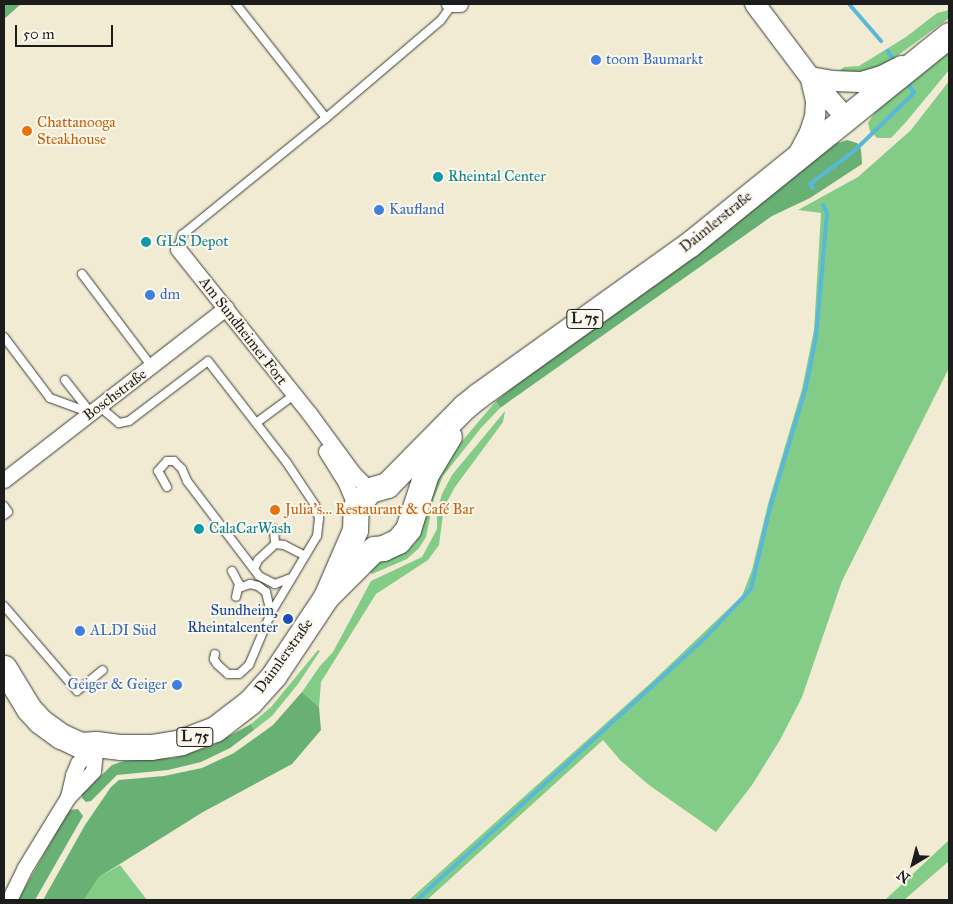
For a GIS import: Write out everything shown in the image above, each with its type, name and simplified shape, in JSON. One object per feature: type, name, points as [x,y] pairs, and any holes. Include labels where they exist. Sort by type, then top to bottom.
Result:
[{"type":"main road","name":"Daimlerstraße","points":[[96,744],[121,747],[151,747],[181,742],[215,729],[250,702],[274,675],[326,597],[367,503],[452,418],[479,395],[690,244],[798,155],[847,119],[942,40]]},
{"type":"main road","name":"Daimlerstraße","points":[[326,597],[374,549],[383,548],[398,541],[408,529],[412,511],[426,474],[446,439],[479,395]]},
{"type":"main road","points":[[374,549],[362,542],[367,503],[401,491],[409,499],[412,511]]},
{"type":"main road","points":[[4,668],[20,691],[49,713],[84,733],[96,744]]},
{"type":"street","points":[[756,4],[810,76],[847,119]]},
{"type":"street","points":[[810,76],[832,81],[861,82],[882,76],[942,40]]},
{"type":"street","points":[[798,155],[810,132],[815,117],[816,101],[810,76]]},
{"type":"street","name":"Am Sundheimer Fort","points":[[178,249],[294,394],[353,473],[367,503]]},
{"type":"street","name":"Boschstraße","points":[[6,473],[95,410],[226,308]]},
{"type":"street","name":"Am Sundheimer Fort","points":[[308,413],[320,440],[345,481],[367,503]]},
{"type":"street","points":[[9,900],[24,870],[68,797],[93,770],[96,744]]},
{"type":"lane","points":[[236,4],[326,118]]},
{"type":"lane","points":[[178,249],[182,235],[326,118],[441,20],[454,4]]},
{"type":"lane","points":[[82,274],[152,367]]},
{"type":"lane","points":[[4,337],[50,398],[95,410],[119,423],[129,421],[208,361],[302,484],[319,518],[317,536],[271,613],[249,665],[234,676],[222,671],[214,659],[215,654]]},
{"type":"lane","points":[[65,380],[95,410]]},
{"type":"lane","points":[[256,423],[294,394]]},
{"type":"lane","points":[[167,487],[158,471],[167,461],[174,462],[182,469],[187,482],[254,569],[266,581],[275,584],[291,578]]},
{"type":"lane","points":[[4,506],[8,512],[4,515]]},
{"type":"lane","points":[[274,529],[275,544]]},
{"type":"lane","points":[[254,569],[258,560],[275,544],[284,545],[304,555]]},
{"type":"lane","points":[[232,571],[237,578],[239,588],[236,597]]},
{"type":"lane","points":[[239,588],[250,584],[258,586],[266,592],[271,613]]},
{"type":"lane","points":[[4,606],[77,691],[103,670]]},
{"type":"green space","points":[[4,4],[21,4],[4,19]]},
{"type":"green space","points":[[949,10],[949,18],[882,67],[868,74],[837,73],[844,67],[859,66],[906,37],[937,13]]},
{"type":"green space","points":[[949,48],[949,70],[891,138],[877,138],[870,131],[868,123],[875,112]]},
{"type":"green space","points":[[949,81],[949,368],[842,581],[802,697],[780,740],[752,785],[716,832],[649,785],[620,760],[603,740],[427,900],[409,900],[654,680],[742,596],[752,570],[768,504],[802,389],[814,330],[821,213],[798,210],[858,177],[911,130]]},
{"type":"green space","points":[[847,140],[857,143],[861,149],[862,164],[810,198],[772,216],[500,408],[496,401],[537,368],[710,241],[835,144]]},
{"type":"green space","points":[[496,401],[500,408],[481,428],[443,476],[434,498],[426,537],[419,548],[407,559],[372,574],[368,570],[376,563],[406,552],[415,543],[423,526],[424,512],[441,466]]},
{"type":"green space","points":[[505,411],[503,422],[455,487],[444,507],[439,545],[428,560],[376,594],[321,682],[319,707],[302,692],[320,666],[333,652],[371,581],[422,557],[437,529],[437,511],[442,494],[452,475]]},
{"type":"green space","points":[[318,650],[320,651],[298,684],[272,716],[254,730],[251,724],[271,707]]},
{"type":"green space","points":[[302,692],[319,707],[321,730],[292,764],[203,812],[99,877],[84,900],[43,900],[85,825],[111,787],[119,780],[164,776],[202,768],[234,753],[273,725]]},
{"type":"green space","points":[[251,724],[254,730],[230,748],[201,762],[168,770],[117,775],[91,801],[86,802],[82,798],[82,794],[112,765],[124,761],[174,758],[211,746]]},
{"type":"green space","points":[[78,809],[83,816],[35,900],[18,900],[65,817],[70,810]]},
{"type":"green space","points":[[949,840],[949,861],[904,900],[885,900]]},
{"type":"green space","points":[[120,865],[147,900],[84,900],[99,877]]},
{"type":"waterway","points":[[849,4],[881,41]]},
{"type":"waterway","points":[[888,51],[894,61]]},
{"type":"waterway","points":[[813,188],[810,184],[853,152],[914,93],[907,81]]},
{"type":"waterway","points":[[417,900],[705,638],[751,589],[771,504],[806,387],[816,337],[827,213],[823,205]]},
{"type":"place","name":"toom Baumarkt","points":[[596,60]]},
{"type":"place","name":"Chattanooga Steakhouse","points":[[27,131]]},
{"type":"place","name":"Rheintal Center","points":[[438,177]]},
{"type":"place","name":"Kaufland","points":[[379,210]]},
{"type":"place","name":"GLS Depot","points":[[146,242]]},
{"type":"place","name":"dm","points":[[150,295]]},
{"type":"place","name":"Julia’s… Restaurant & Café Bar","points":[[275,510]]},
{"type":"place","name":"CalaCarWash","points":[[199,529]]},
{"type":"place","name":"Sundheim, Rheintalcenter","points":[[288,619]]},
{"type":"place","name":"ALDI Süd","points":[[80,631]]},
{"type":"place","name":"Geiger & Geiger","points":[[177,685]]}]
